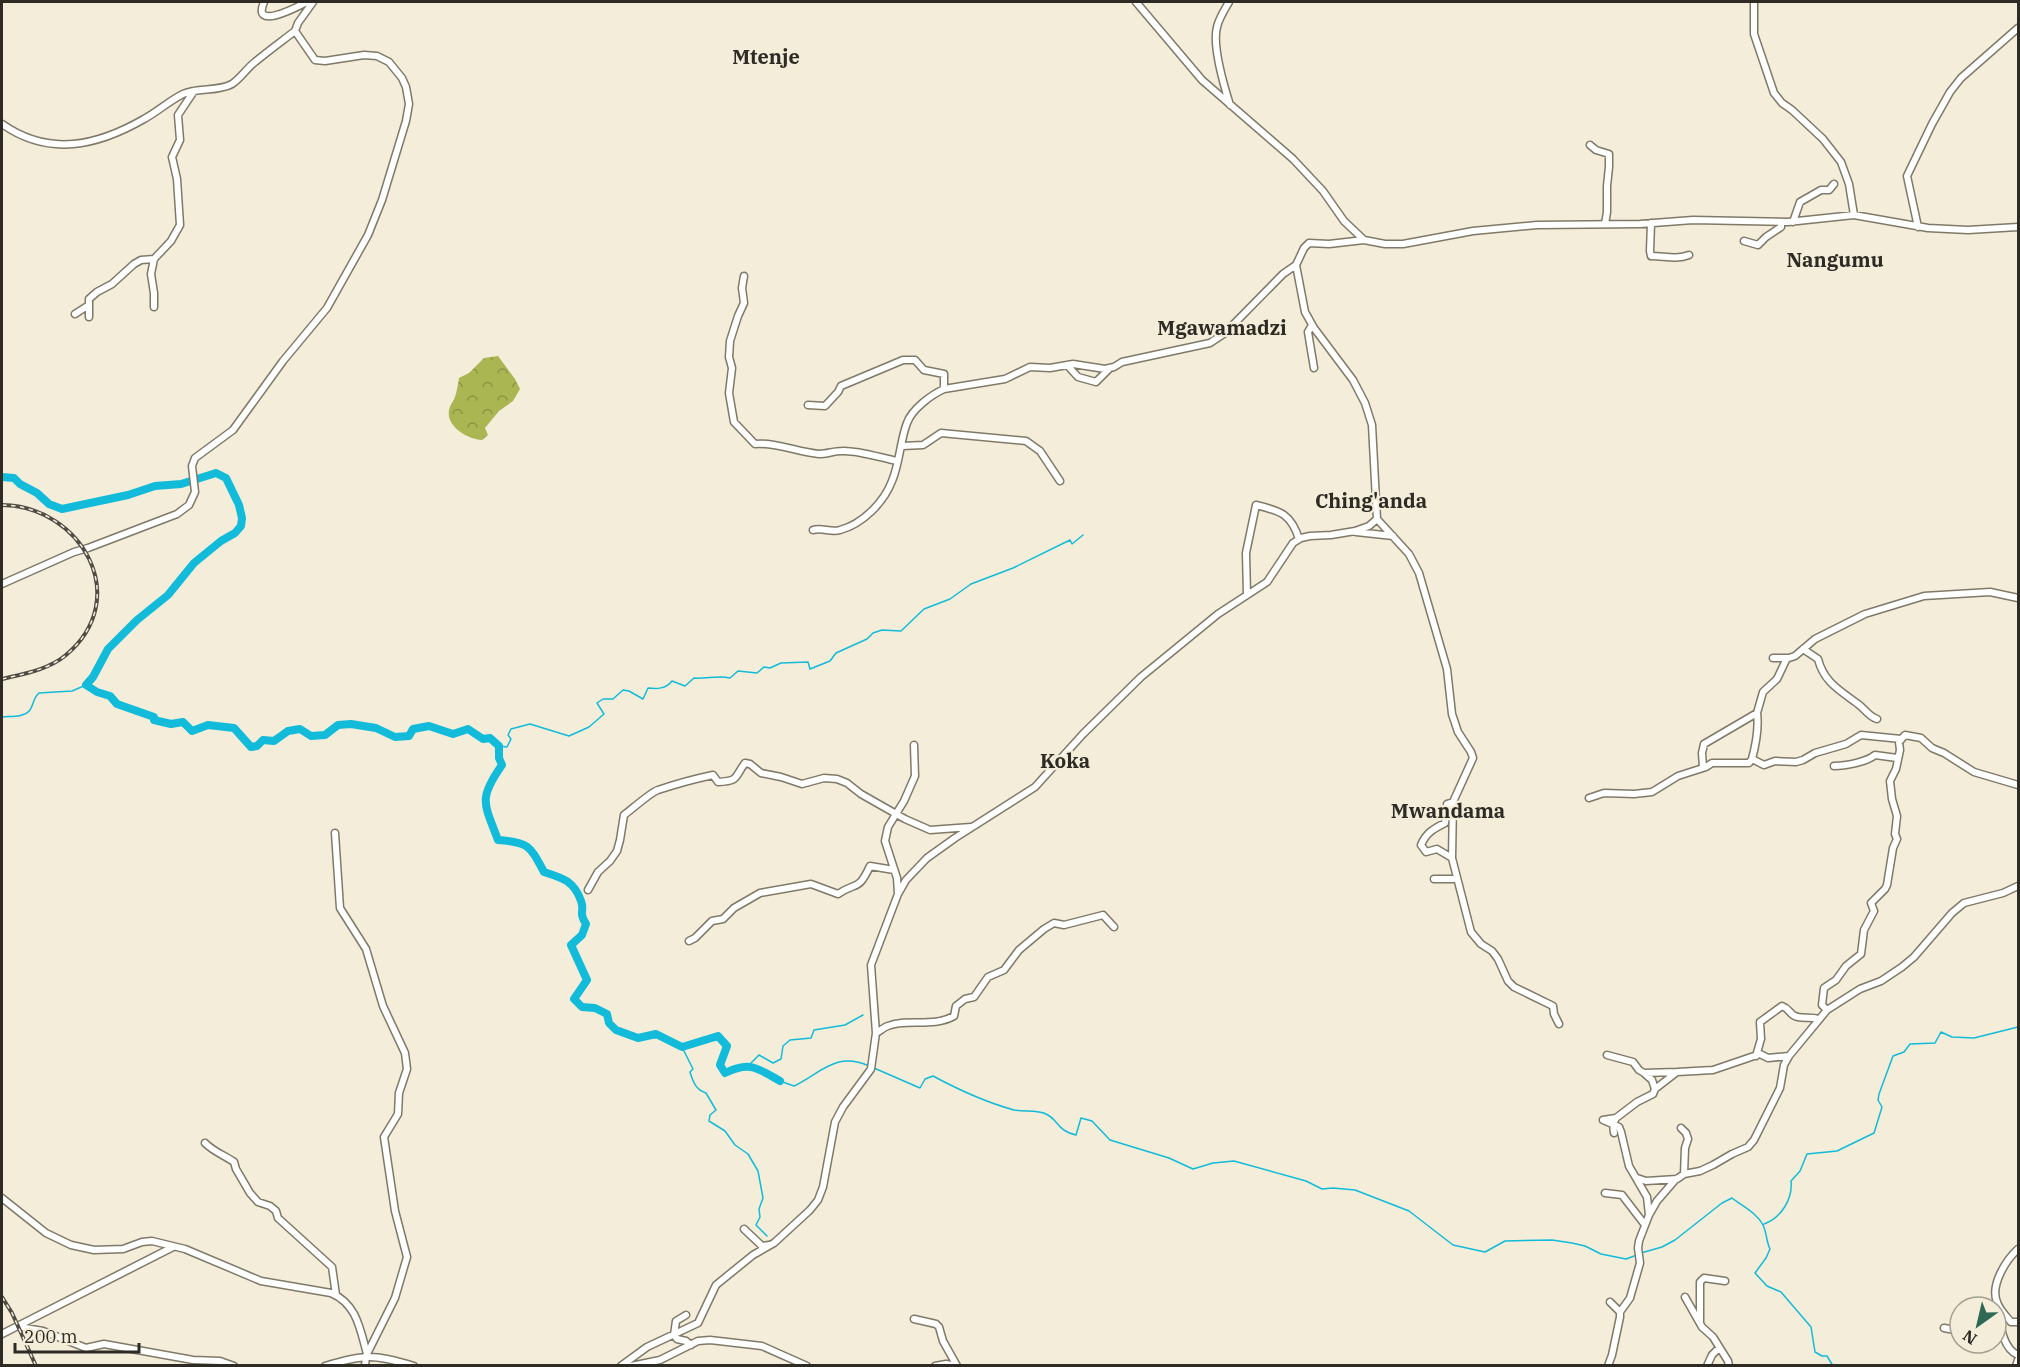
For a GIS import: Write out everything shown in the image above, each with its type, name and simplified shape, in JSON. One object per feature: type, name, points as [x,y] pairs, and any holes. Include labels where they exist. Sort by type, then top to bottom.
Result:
[{"type":"street","points":[[264,2],[262,11],[272,16],[307,2]]},
{"type":"street","points":[[2,124],[38,141],[64,146],[114,134],[145,119],[185,93],[232,84],[254,63],[295,31],[313,2]]},
{"type":"street","points":[[1136,2],[1185,62],[1299,165],[1323,191],[1344,221],[1364,240]]},
{"type":"street","points":[[1229,2],[1217,26],[1216,34],[1223,82],[1231,105]]},
{"type":"street","points":[[1754,2],[1754,34],[1774,93],[1782,104],[1823,138],[1841,162],[1849,184],[1854,215]]},
{"type":"street","points":[[1917,227],[1907,176],[1932,124],[1950,92],[1965,73],[2019,28]]},
{"type":"street","points":[[2,584],[74,552],[183,511],[193,500],[195,492],[192,466],[195,458],[233,430],[283,361],[337,293],[373,224],[387,186],[406,121],[410,98],[402,78],[389,63],[377,56],[364,55],[319,61],[312,57],[295,31]]},
{"type":"street","points":[[154,307],[152,274],[154,259],[171,241],[180,225],[177,178],[172,157],[180,140],[178,115],[194,90]]},
{"type":"street","points":[[1590,145],[1596,150],[1609,154],[1608,212],[1605,224]]},
{"type":"street","points":[[1793,222],[1800,202],[1821,190],[1829,190],[1834,184]]},
{"type":"street","points":[[1067,365],[1078,376],[1095,382],[1110,368],[1122,362],[1209,343],[1225,333],[1283,273],[1296,265],[1309,243],[1329,244],[1364,240],[1385,244],[1403,244],[1511,226],[1693,220],[1793,222],[1854,215],[1917,227],[1968,230],[2019,227]]},
{"type":"street","points":[[1744,241],[1758,245],[1781,227],[1781,222]]},
{"type":"street","points":[[1651,223],[1651,256],[1680,259],[1689,255]]},
{"type":"street","points":[[89,317],[89,299],[96,292],[112,285],[141,260],[154,259]]},
{"type":"street","points":[[1296,265],[1305,312],[1311,325],[1353,380],[1368,412],[1372,425],[1377,519],[1409,554],[1419,573],[1447,669],[1452,714],[1458,732],[1472,752],[1473,758],[1453,802],[1452,858],[1471,932],[1481,944],[1492,951],[1508,981],[1514,987],[1553,1006],[1559,1024]]},
{"type":"street","points":[[744,276],[742,288],[744,303],[729,348],[732,368],[729,393],[733,419],[737,428],[755,444],[764,443],[818,454],[844,451],[897,461]]},
{"type":"street","points":[[75,314],[89,305]]},
{"type":"street","points":[[1311,325],[1308,332],[1314,368]]},
{"type":"street","points":[[808,405],[825,406],[841,386],[903,360],[915,360],[924,370],[945,375],[944,389]]},
{"type":"street","points":[[813,530],[819,528],[840,530],[860,521],[870,512],[893,480],[910,416],[932,396],[944,389],[1005,379],[1030,367],[1050,368],[1073,364],[1110,368]]},
{"type":"street","points":[[902,446],[923,445],[941,433],[1026,441],[1040,451],[1060,481]]},
{"type":"street","points":[[1247,595],[1246,553],[1256,505],[1266,507],[1288,518],[1293,522],[1299,539]]},
{"type":"street","points":[[621,1365],[647,1347],[698,1323],[716,1285],[753,1255],[774,1243],[818,1200],[823,1187],[835,1122],[872,1067],[876,1033],[871,965],[898,894],[906,880],[924,861],[1035,787],[1083,734],[1141,677],[1218,614],[1267,582],[1287,550],[1299,539],[1355,531],[1369,526],[1377,519]]},
{"type":"street","points":[[1355,531],[1394,536]]},
{"type":"street","points":[[1773,658],[1796,657],[1803,648],[1826,633],[1864,614],[1924,596],[1990,592],[2019,598]]},
{"type":"street","points":[[1803,648],[1818,659],[1830,683],[1870,716],[1877,719]]},
{"type":"street","points":[[1589,798],[1604,793],[1652,792],[1665,786],[1670,780],[1716,762],[1749,763],[1752,759],[1759,727],[1757,713],[1763,692],[1777,679],[1788,658]]},
{"type":"street","points":[[1703,767],[1704,744],[1757,713]]},
{"type":"street","points":[[1752,759],[1764,765],[1775,761],[1796,762],[1815,753],[1846,744],[1861,735],[1900,739]]},
{"type":"street","points":[[1827,1010],[1822,1005],[1824,988],[1836,980],[1846,966],[1861,954],[1864,930],[1874,911],[1871,903],[1885,890],[1887,885],[1893,848],[1897,839],[1895,834],[1897,816],[1890,781],[1896,769],[1900,739],[1905,735],[1921,738],[1932,748],[1969,770],[2019,785]]},
{"type":"street","points":[[898,894],[897,878],[885,841],[888,827],[915,776],[914,745]]},
{"type":"street","points":[[1834,766],[1868,761],[1875,755],[1897,758]]},
{"type":"street","points":[[588,890],[598,872],[617,851],[624,815],[656,790],[713,775],[718,782],[733,780],[738,777],[745,764],[750,764],[761,773],[802,784],[824,778],[837,779],[896,814],[930,830],[972,827]]},
{"type":"street","points":[[1452,858],[1437,849],[1426,852],[1421,845],[1425,835],[1444,823],[1448,804],[1453,802]]},
{"type":"street","points":[[335,833],[339,908],[366,949],[383,1006],[405,1053],[407,1069],[399,1093],[398,1114],[384,1137],[395,1211],[407,1257],[391,1307],[367,1355],[366,1365]]},
{"type":"street","points":[[688,941],[696,938],[712,921],[723,919],[734,908],[760,894],[811,884],[838,894],[855,887],[863,880],[870,866],[894,870]]},
{"type":"street","points":[[1434,879],[1457,879]]},
{"type":"street","points":[[1608,1365],[1620,1323],[1620,1312],[1630,1298],[1639,1268],[1639,1241],[1657,1201],[1684,1174],[1700,1171],[1751,1144],[1780,1088],[1784,1065],[1789,1056],[1827,1010],[1860,989],[1881,981],[1902,967],[1964,903],[2003,893],[2019,886]]},
{"type":"street","points":[[876,1033],[890,1025],[939,1022],[951,1018],[954,1016],[956,1006],[965,999],[974,997],[988,977],[1004,970],[1017,951],[1029,940],[1054,924],[1064,925],[1103,915],[1114,927]]},
{"type":"street","points":[[1756,1056],[1761,1039],[1760,1022],[1778,1008],[1782,1006],[1796,1016],[1818,1019]]},
{"type":"street","points":[[1606,1055],[1634,1062],[1639,1070],[1652,1080],[1655,1089]]},
{"type":"street","points":[[1644,1072],[1713,1070],[1756,1056],[1763,1055],[1768,1058],[1789,1056]]},
{"type":"street","points":[[1614,1121],[1637,1102],[1653,1094],[1655,1089],[1677,1072]]},
{"type":"street","points":[[1614,1121],[1614,1133]]},
{"type":"street","points":[[1614,1121],[1621,1132],[1629,1166],[1647,1197],[1649,1215]]},
{"type":"street","points":[[1681,1128],[1688,1139],[1684,1158],[1684,1174]]},
{"type":"street","points":[[205,1143],[213,1151],[234,1162],[250,1193],[258,1202],[276,1211],[278,1218],[297,1237],[327,1260],[332,1267],[336,1295]]},
{"type":"street","points":[[1637,1178],[1646,1181],[1677,1179]]},
{"type":"street","points":[[1605,1192],[1622,1195],[1646,1225]]},
{"type":"street","points":[[2,1198],[46,1233],[71,1245],[94,1250],[123,1249],[148,1241],[192,1252],[261,1281],[322,1290],[336,1295],[346,1301],[355,1313],[367,1355]]},
{"type":"street","points":[[744,1229],[762,1246],[774,1243]]},
{"type":"street","points":[[2,1334],[173,1247]]},
{"type":"street","points":[[1996,1295],[2000,1276],[2011,1256],[2019,1249]]},
{"type":"street","points":[[1700,1323],[1700,1282],[1704,1278],[1725,1281]]},
{"type":"street","points":[[1685,1298],[1702,1328],[1713,1337],[1729,1365]]},
{"type":"street","points":[[1610,1302],[1620,1312]]},
{"type":"street","points":[[674,1335],[676,1321],[686,1315]]},
{"type":"street","points":[[914,1319],[936,1324],[956,1365]]},
{"type":"street","points":[[19,1325],[43,1331],[86,1348],[104,1344],[234,1365]]},
{"type":"street","points":[[1944,1328],[1948,1329]]},
{"type":"street","points":[[674,1335],[677,1339],[691,1345]]},
{"type":"street","points":[[631,1365],[660,1360],[698,1341],[710,1340],[756,1344],[807,1365]]},
{"type":"street","points":[[2008,1345],[2013,1353],[2019,1355]]},
{"type":"street","points":[[1707,1365],[1719,1348]]},
{"type":"street","points":[[325,1365],[367,1355],[414,1365]]},
{"type":"street","points":[[2016,1365],[2019,1360]]},
{"type":"street","points":[[935,1365],[956,1365]]},
{"type":"green space","points":[[498,356],[520,389],[513,401],[499,411],[485,428],[488,435],[482,440],[476,439],[454,427],[449,416],[449,408],[455,397],[459,378],[469,373],[484,358]]},
{"type":"waterway","points":[[2,477],[14,478],[49,504],[62,509],[128,495],[155,486],[181,484],[216,473],[226,478],[239,505],[241,526],[194,563],[168,595],[137,620],[108,649],[93,677],[86,685],[110,696],[117,704],[154,717],[154,720],[171,724],[183,722],[192,731],[208,725],[234,728],[251,747],[257,746],[263,740],[274,741],[288,731],[300,729],[311,736],[325,735],[338,725],[351,724],[376,728],[395,737],[409,736],[413,729],[429,726],[453,734],[468,729],[483,739],[490,738],[499,746],[499,758],[502,765],[486,794],[489,817],[498,840],[516,842],[527,847],[544,872],[567,881],[575,889],[581,901],[582,917],[586,924],[582,935],[571,945],[587,980],[574,999],[582,1007],[595,1008],[607,1014],[609,1023],[616,1030],[638,1038],[656,1034],[682,1047],[718,1036],[727,1046],[720,1065],[725,1073],[747,1067],[780,1081]]},
{"type":"waterway","points":[[499,746],[507,747],[511,739],[508,735],[511,729],[530,724],[569,736],[589,727],[604,714],[597,703],[603,699],[613,699],[623,690],[643,699],[648,688],[661,688],[672,681],[685,686],[694,678],[730,678],[738,671],[757,673],[764,667],[770,668],[781,663],[808,662],[810,669],[830,661],[836,653],[867,639],[873,633],[882,630],[901,631],[924,609],[950,599],[971,584],[1013,568],[1070,540],[1072,544],[1083,535]]},
{"type":"waterway","points":[[2,717],[27,713],[39,693],[72,691],[86,685]]},
{"type":"waterway","points":[[747,1067],[759,1055],[773,1063],[781,1059],[783,1046],[790,1040],[811,1038],[814,1030],[845,1025],[863,1015]]},
{"type":"waterway","points":[[1764,1224],[1781,1213],[1785,1207],[1790,1194],[1791,1181],[1800,1171],[1807,1154],[1837,1151],[1874,1133],[1882,1107],[1878,1100],[1879,1094],[1893,1056],[1904,1052],[1910,1044],[1935,1043],[1941,1032],[1952,1037],[1974,1038],[2018,1027]]},
{"type":"waterway","points":[[682,1047],[693,1069],[690,1072],[697,1088],[706,1093],[716,1110],[710,1115],[709,1121],[725,1131],[735,1145],[748,1154],[758,1171],[763,1198],[759,1209],[760,1217],[756,1225],[767,1236]]},
{"type":"waterway","points":[[780,1081],[794,1086],[838,1062],[857,1062],[869,1066]]},
{"type":"waterway","points":[[874,1068],[920,1088],[925,1079],[933,1076],[1003,1107],[1046,1114],[1061,1128],[1076,1135],[1081,1118],[1092,1121],[1110,1140],[1169,1158],[1193,1169],[1213,1163],[1234,1161],[1306,1181],[1322,1189],[1355,1190],[1409,1211],[1453,1245],[1485,1252],[1505,1241],[1552,1240],[1585,1246],[1601,1254],[1626,1259],[1637,1255]]},
{"type":"waterway","points":[[1641,1253],[1662,1247],[1675,1240],[1722,1203],[1732,1198],[1757,1217],[1765,1231],[1770,1249],[1755,1273],[1767,1286],[1781,1292],[1811,1327],[1815,1352],[1827,1356],[1833,1366]]},
{"type":"railway","points":[[2,505],[30,509],[55,521],[75,538],[89,559],[96,583],[96,608],[86,632],[66,655],[43,668],[2,679]]},
{"type":"railway","points":[[2,1297],[12,1313],[36,1366]]},
{"type":"district","name":"Mtenje","points":[[766,56]]},
{"type":"district","name":"Nangumu","points":[[1835,259]]},
{"type":"district","name":"Mgawamadzi","points":[[1222,327]]},
{"type":"district","name":"Ching'anda","points":[[1371,500]]},
{"type":"district","name":"Koka","points":[[1065,760]]},
{"type":"district","name":"Mwandama","points":[[1448,810]]}]
